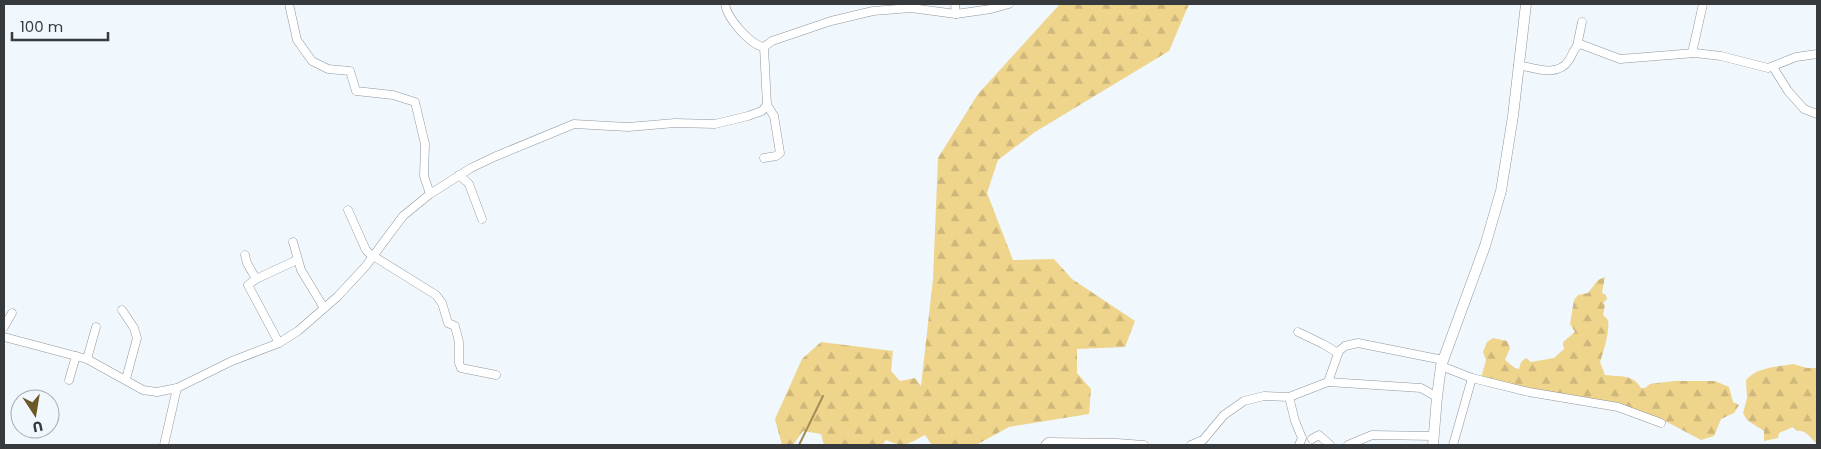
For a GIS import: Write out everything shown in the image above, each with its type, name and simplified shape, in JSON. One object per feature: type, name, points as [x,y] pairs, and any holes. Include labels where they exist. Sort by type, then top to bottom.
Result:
[{"type":"main road","points":[[1433,441],[1442,363],[1496,211],[1509,148],[1526,4]]},
{"type":"street","points":[[289,4],[297,40],[314,63],[328,69],[350,71],[356,91],[381,93],[415,102],[425,144],[424,176],[430,194]]},
{"type":"street","points":[[725,4],[729,16],[741,30],[752,42],[764,47]]},
{"type":"street","points":[[955,4],[956,14]]},
{"type":"street","points":[[764,47],[772,41],[831,21],[872,11],[911,8],[956,14],[991,9],[1009,4]]},
{"type":"street","points":[[1692,53],[1703,4]]},
{"type":"street","points":[[1518,69],[1557,70],[1567,63],[1577,46],[1582,22]]},
{"type":"street","points":[[1577,46],[1584,45],[1620,59],[1692,53],[1721,56],[1761,66],[1774,67],[1796,57],[1817,54]]},
{"type":"street","points":[[764,47],[767,105],[774,116],[780,153],[776,156],[764,158]]},
{"type":"street","points":[[1774,67],[1788,91],[1804,109],[1817,114]]},
{"type":"street","points":[[4,337],[87,359],[126,379],[135,386],[150,392],[177,388],[232,361],[279,343],[298,331],[353,281],[403,216],[430,194],[459,175],[494,157],[574,124],[628,127],[675,123],[715,124],[762,111],[767,105]]},
{"type":"street","points":[[459,175],[471,188],[482,219]]},
{"type":"street","points":[[348,210],[366,250],[373,257],[432,292],[440,299],[448,323],[455,326],[461,368],[496,375]]},
{"type":"street","points":[[293,242],[306,280],[324,308]]},
{"type":"street","points":[[245,255],[247,263],[256,279]]},
{"type":"street","points":[[279,343],[248,286],[256,279],[298,260]]},
{"type":"street","points":[[122,310],[136,334],[136,344],[126,379]]},
{"type":"street","points":[[4,327],[12,313]]},
{"type":"street","points":[[87,359],[96,327]]},
{"type":"street","points":[[1298,332],[1338,353]]},
{"type":"street","points":[[1328,382],[1338,353],[1345,346],[1358,343],[1442,363],[1472,378],[1529,392],[1618,407],[1661,423]]},
{"type":"street","points":[[69,380],[76,356]]},
{"type":"street","points":[[1453,445],[1472,378]]},
{"type":"street","points":[[1191,445],[1203,440],[1224,416],[1244,401],[1264,396],[1289,397],[1328,382],[1421,388],[1437,397]]},
{"type":"street","points":[[164,445],[177,388]]},
{"type":"street","points":[[1289,397],[1295,421],[1302,438],[1300,445]]},
{"type":"street","points":[[1312,439],[1319,435],[1330,445]]},
{"type":"street","points":[[1348,445],[1372,435],[1433,441]]},
{"type":"street","points":[[1046,445],[1048,442],[1096,442],[1144,445]]},
{"type":"green space","points":[[1060,4],[1189,4],[1169,51],[1035,132],[998,160],[987,193],[1013,260],[1054,259],[1072,279],[1135,321],[1125,347],[1077,349],[1077,373],[1091,389],[1089,414],[1009,427],[976,445],[932,445],[925,435],[906,444],[898,444],[886,440],[882,445],[824,445],[821,434],[803,431],[793,445],[782,445],[775,419],[802,359],[821,342],[893,351],[891,371],[900,381],[915,378],[921,386],[933,279],[938,158],[978,94]]},
{"type":"green space","points":[[1605,277],[1602,293],[1606,295],[1607,299],[1603,303],[1605,305],[1603,315],[1608,320],[1608,330],[1600,362],[1605,375],[1630,378],[1641,388],[1645,388],[1650,384],[1674,381],[1715,381],[1729,387],[1733,402],[1739,405],[1734,413],[1721,419],[1714,436],[1701,440],[1669,423],[1636,410],[1531,390],[1481,378],[1486,360],[1483,352],[1487,342],[1493,338],[1507,341],[1510,348],[1505,360],[1515,368],[1519,369],[1521,362],[1526,358],[1531,362],[1554,358],[1564,349],[1563,342],[1575,332],[1570,324],[1574,300],[1578,295],[1588,293],[1598,280]]},
{"type":"green space","points":[[1793,364],[1807,368],[1817,368],[1817,444],[1806,433],[1797,431],[1793,427],[1779,433],[1778,438],[1764,441],[1764,431],[1747,420],[1743,413],[1747,398],[1746,380],[1761,370]]},
{"type":"waterway","points":[[799,445],[823,396]]}]
